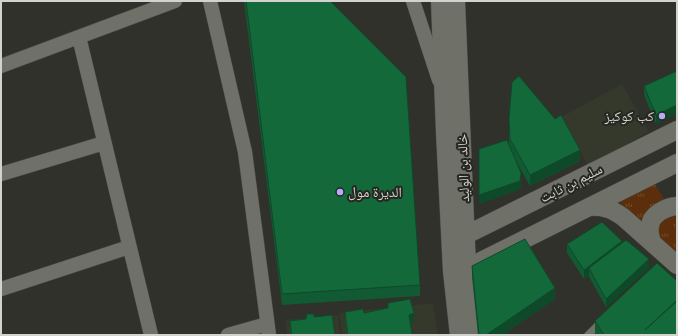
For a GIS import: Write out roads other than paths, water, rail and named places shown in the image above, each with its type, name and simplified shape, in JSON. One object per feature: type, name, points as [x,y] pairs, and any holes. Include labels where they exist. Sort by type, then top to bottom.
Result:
[{"type":"street","points":[[1,66],[175,1]]},
{"type":"street","points":[[210,1],[245,152],[268,329],[228,335]]},
{"type":"street","points":[[413,1],[443,92]]},
{"type":"street","name":"خالد بن الوليد","points":[[440,1],[452,271],[459,335]]},
{"type":"street","name":"خالد بن الوليد","points":[[456,1],[467,268],[475,335]]},
{"type":"street","points":[[78,37],[151,335]]},
{"type":"street","name":"سليم بن ثابت","points":[[466,235],[677,130]]},
{"type":"street","points":[[1,174],[104,143]]},
{"type":"street","name":"سليم بن ثابت","points":[[467,268],[677,163]]},
{"type":"street","points":[[652,242],[649,232],[650,224],[655,216],[663,210],[677,206]]},
{"type":"street","points":[[589,207],[604,207],[616,212],[652,242],[670,262]]},
{"type":"street","points":[[1,289],[129,247]]},
{"type":"lane","points":[[588,335],[609,314]]},
{"type":"place","name":"كب كوكيز","points":[[662,116]]},
{"type":"place","name":"الديرة مول","points":[[340,192]]}]
